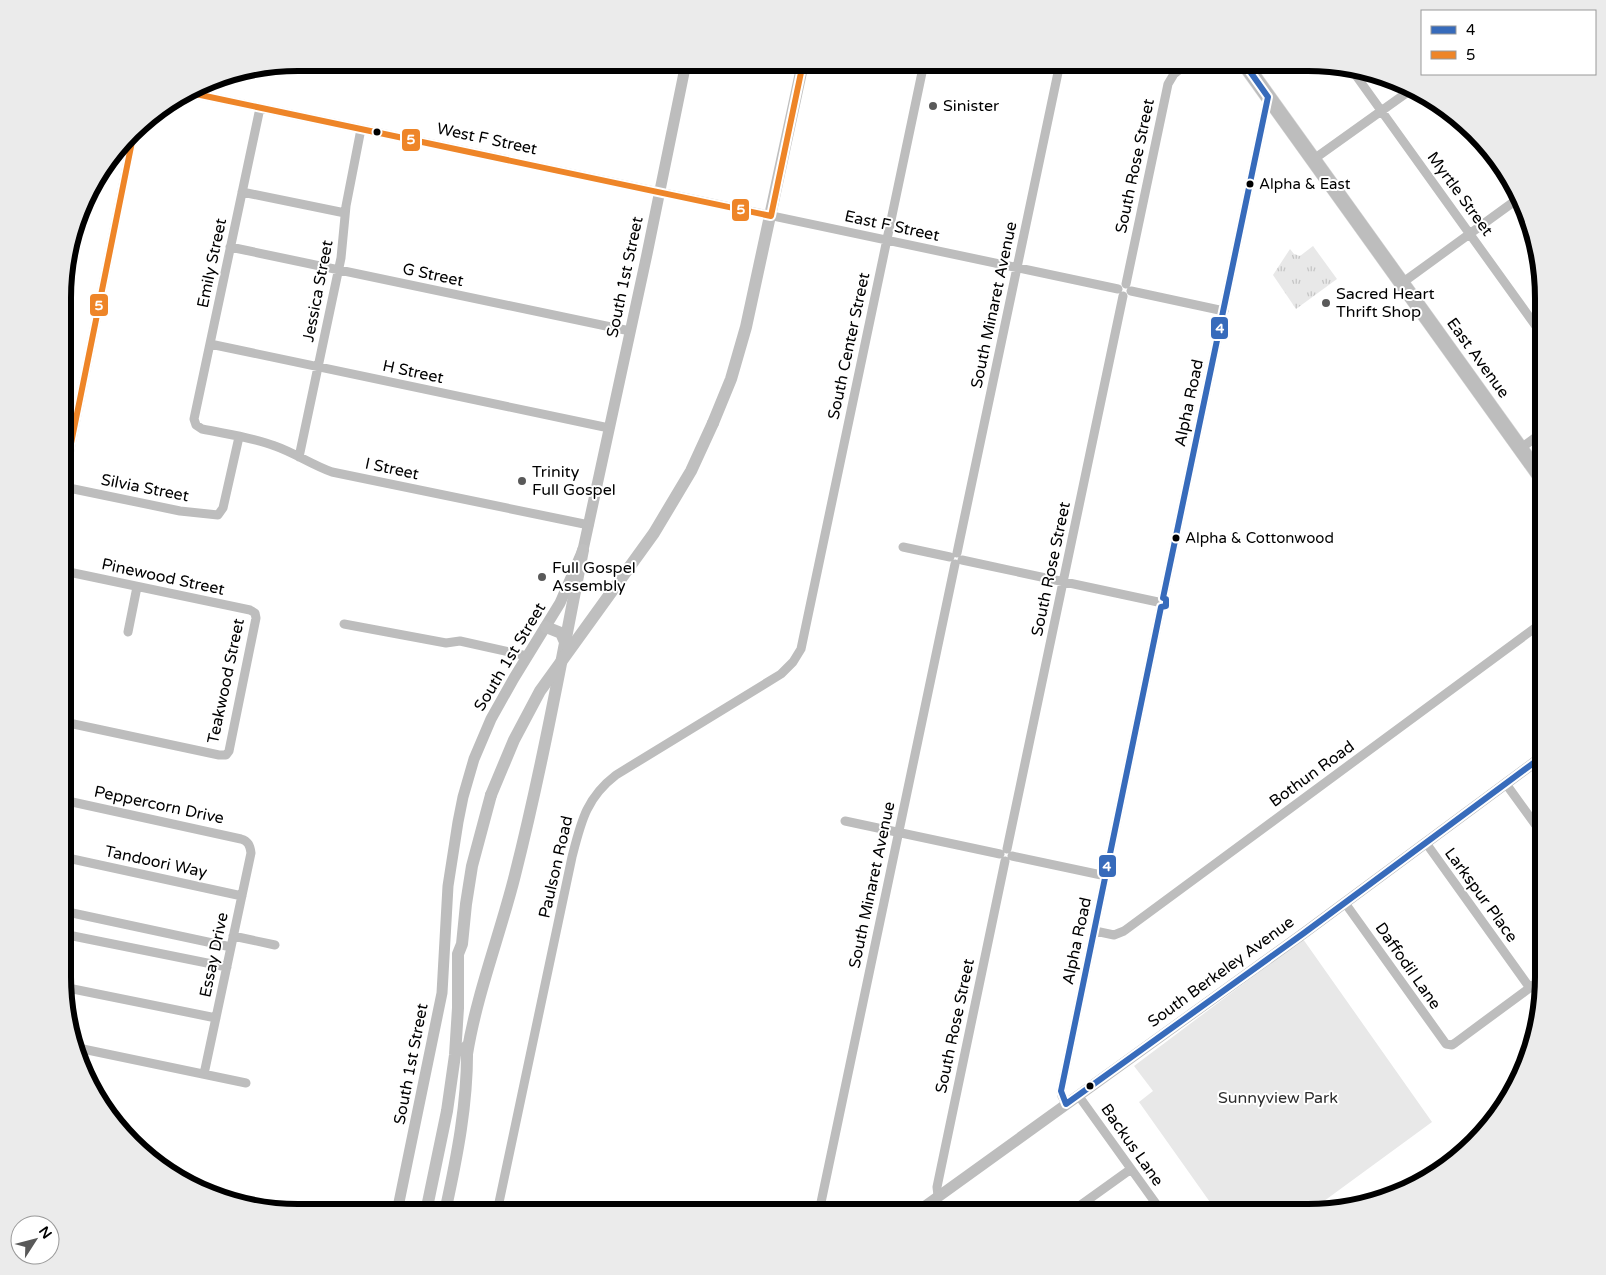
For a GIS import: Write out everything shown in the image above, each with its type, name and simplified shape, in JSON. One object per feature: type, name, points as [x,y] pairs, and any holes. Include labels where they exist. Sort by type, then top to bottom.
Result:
[{"type":"main road","points":[[428,1204],[447,1111],[455,1055],[458,1008],[458,954],[462,944],[472,866],[491,795],[514,740],[537,697],[555,668],[654,533],[691,470],[713,423],[731,379],[742,342],[801,71]]},
{"type":"main road","name":"East Avenue","points":[[1250,71],[1535,468]]},
{"type":"main road","points":[[467,1054],[474,1014],[516,870],[566,642],[582,550]]},
{"type":"main road","points":[[546,627],[561,633],[566,642]]},
{"type":"main road","points":[[447,1204],[462,1122],[467,1054],[466,953],[462,944]]},
{"type":"street","name":"South 1st Street","points":[[399,1204],[442,993],[448,886],[463,797],[474,759],[491,719],[565,594],[582,550],[610,428],[684,71]]},
{"type":"street","name":"South Center Street","points":[[805,635],[922,71]]},
{"type":"street","name":"South Minaret Avenue","points":[[821,1204],[1058,71]]},
{"type":"street","name":"South Rose Street","points":[[938,1196],[937,1187],[1124,290],[1168,84],[1178,71]]},
{"type":"street","name":"Myrtle Street","points":[[1357,77],[1535,324]]},
{"type":"street","points":[[1314,159],[1406,94]]},
{"type":"street","name":"West F Street","points":[[199,95],[659,191]]},
{"type":"street","name":"Alpha Road","points":[[1066,1104],[1061,1091],[1161,602],[1268,97]]},
{"type":"street","name":"Emily Street","points":[[196,425],[194,419],[260,108]]},
{"type":"street","name":"Jessica Street","points":[[299,457],[338,270],[345,213],[361,129]]},
{"type":"street","points":[[71,444],[132,144]]},
{"type":"street","name":"East F Street","points":[[659,191],[1224,311]]},
{"type":"street","points":[[242,192],[345,213]]},
{"type":"street","points":[[1402,282],[1513,202]]},
{"type":"street","name":"G Street","points":[[230,247],[630,331]]},
{"type":"street","name":"H Street","points":[[210,344],[610,428]]},
{"type":"street","name":"I Street","points":[[196,425],[202,429],[270,444],[312,465],[332,472],[588,525]]},
{"type":"street","name":"Silvia Street","points":[[71,488],[180,511],[214,515],[220,513],[223,508],[238,437]]},
{"type":"street","points":[[1521,448],[1535,438]]},
{"type":"street","points":[[903,547],[1161,602]]},
{"type":"street","name":"Pinewood Street","points":[[71,573],[250,610],[255,613]]},
{"type":"street","points":[[128,632],[137,587]]},
{"type":"street","name":"Teakwood Street","points":[[71,724],[219,756],[226,755],[229,751],[256,618],[255,613]]},
{"type":"street","points":[[344,624],[446,643],[460,641],[527,656]]},
{"type":"street","name":"Bothun Road","points":[[1094,931],[1114,935],[1124,931],[1535,628]]},
{"type":"street","name":"Paulson Road","points":[[499,1204],[572,857],[580,823],[588,806],[598,792],[616,776],[781,674],[797,656],[805,635]]},
{"type":"street","name":"South Berkeley Avenue","points":[[930,1204],[938,1196],[1345,903],[1535,762]]},
{"type":"street","points":[[1506,784],[1535,824]]},
{"type":"street","name":"Peppercorn Drive","points":[[71,802],[241,839],[248,843]]},
{"type":"street","points":[[845,821],[1106,876]]},
{"type":"street","name":"Essay Drive","points":[[204,1074],[251,853],[248,843]]},
{"type":"street","name":"Larkspur Place","points":[[1426,843],[1530,988]]},
{"type":"street","name":"Tandoori Way","points":[[71,860],[242,896]]},
{"type":"street","name":"Daffodil Lane","points":[[1345,903],[1443,1042],[1449,1045],[1455,1043],[1530,988]]},
{"type":"street","points":[[71,913],[231,947]]},
{"type":"street","points":[[71,936],[227,967]]},
{"type":"street","points":[[233,936],[275,945]]},
{"type":"street","points":[[1530,988],[1534,985]]},
{"type":"street","points":[[72,989],[216,1018]]},
{"type":"street","points":[[83,1049],[246,1083]]},
{"type":"street","name":"Backus Lane","points":[[1078,1095],[1156,1204]]},
{"type":"street","points":[[1082,1204],[1131,1169]]},
{"type":"green space","points":[[1313,246],[1337,279],[1296,309],[1273,275],[1290,249],[1294,254],[1300,256]]},
{"type":"green space","name":"Sunnyview Park","points":[[1303,939],[1432,1122],[1321,1203],[1211,1204],[1139,1102],[1153,1091],[1134,1066]]},
{"type":"transit line","name":"5","points":[[199,95],[771,216],[801,71]]},
{"type":"transit line","name":"4","points":[[1250,71],[1268,97],[1163,598],[1166,599],[1166,606],[1161,607],[1061,1091],[1066,1104],[1304,933],[1535,762]]},
{"type":"transit line","name":"5","points":[[71,443],[132,144]]},
{"type":"place","name":"Sinister","points":[[933,106]]},
{"type":"place","name":"Alpha & East","points":[[1250,184]]},
{"type":"place","name":"Sacred Heart Thrift Shop","points":[[1326,303]]},
{"type":"place","name":"Trinity Full Gospel","points":[[522,481]]},
{"type":"place","name":"Alpha & Cottonwood","points":[[1176,538]]},
{"type":"place","name":"Full Gospel Assembly","points":[[542,577]]}]
